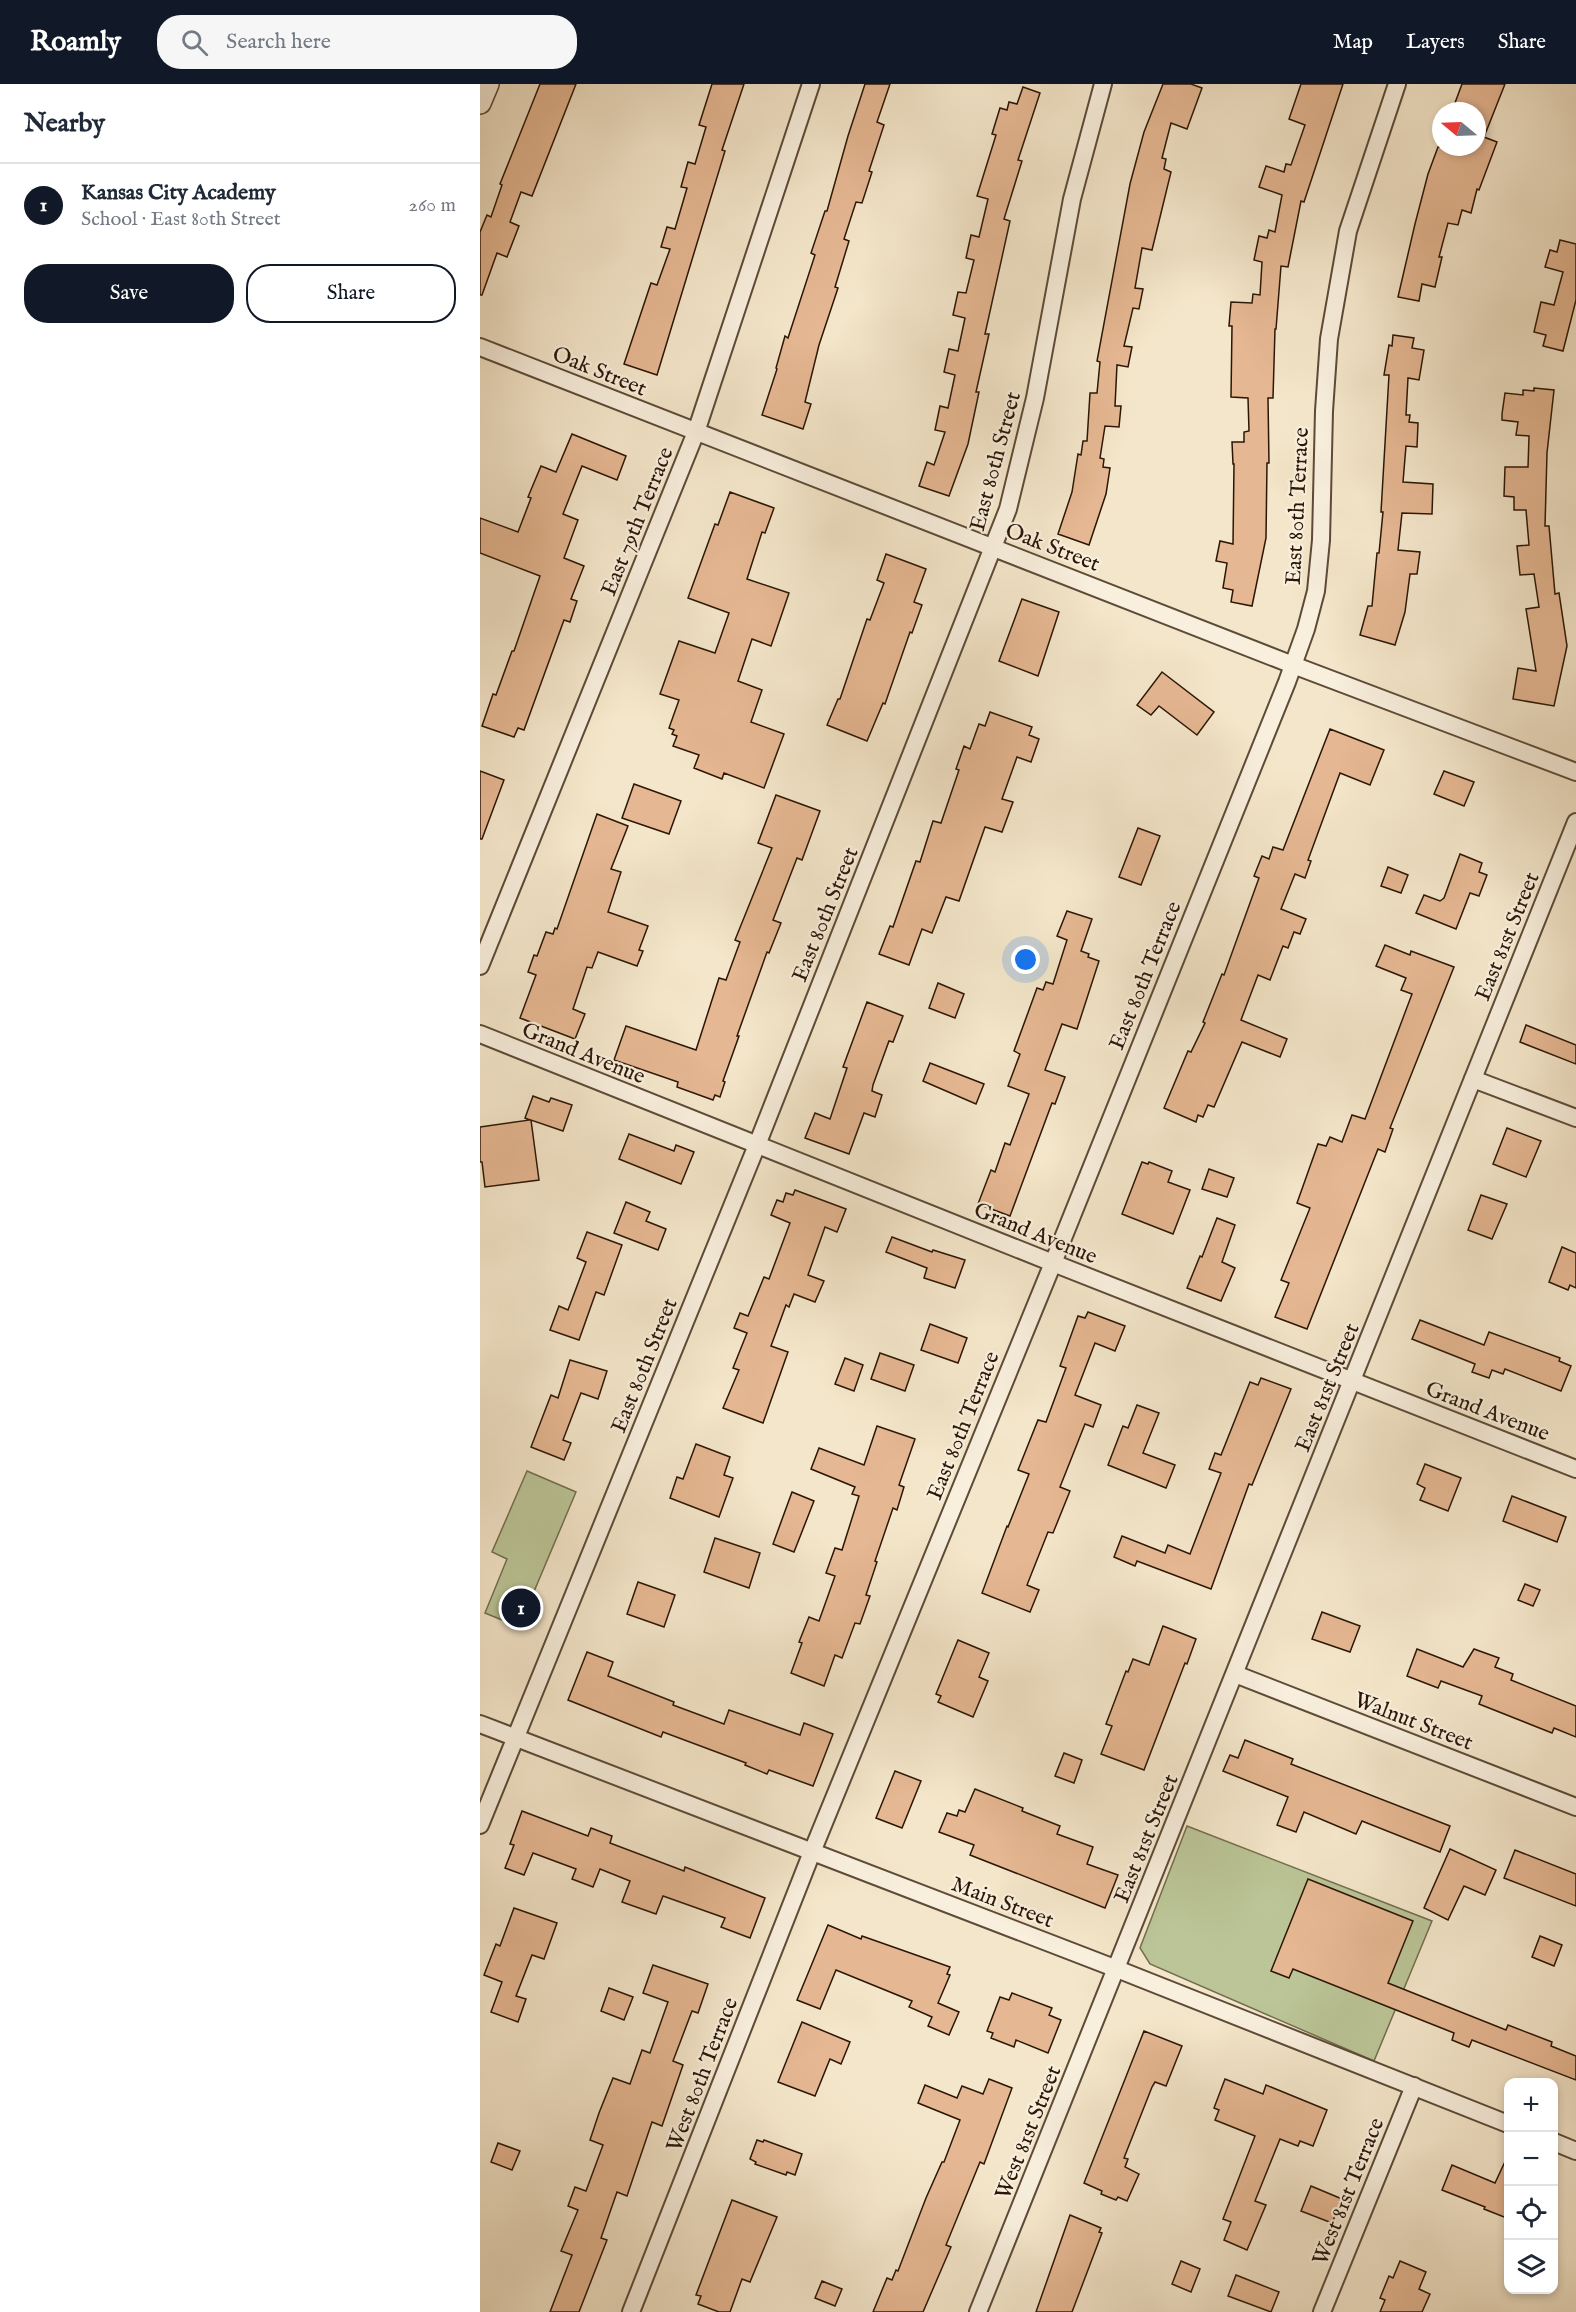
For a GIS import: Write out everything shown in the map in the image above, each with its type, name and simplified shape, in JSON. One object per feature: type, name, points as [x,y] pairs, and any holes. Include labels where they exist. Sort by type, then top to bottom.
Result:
[{"type":"street","points":[[480,103],[488,84]]},
{"type":"street","name":"East 79th Terrace","points":[[480,966],[696,432],[811,84]]},
{"type":"street","name":"East 80th Street","points":[[480,1826],[757,1145],[1008,509],[1035,398],[1072,200],[1103,84]]},
{"type":"street","name":"East 80th Terrace","points":[[812,1852],[1053,1263],[1306,629],[1316,591],[1321,540],[1324,411],[1329,339],[1348,231],[1397,84]]},
{"type":"street","name":"Oak Street","points":[[480,346],[1293,665],[1576,772]]},
{"type":"street","name":"East 81st Street","points":[[1117,1969],[1576,822]]},
{"type":"street","name":"Grand Avenue","points":[[480,1034],[1576,1469]]},
{"type":"street","points":[[1473,1079],[1576,1118]]},
{"type":"street","name":"Walnut Street","points":[[1235,1674],[1576,1808]]},
{"type":"street","name":"Main Street","points":[[480,1724],[1117,1969],[1504,2122]]},
{"type":"street","name":"West 80th Terrace","points":[[632,2312],[812,1852]]},
{"type":"street","name":"West 81st Street","points":[[978,2312],[1117,1969]]},
{"type":"street","name":"West 81st Terrace","points":[[1322,2312],[1414,2086]]},
{"type":"street","points":[[1558,2144],[1576,2151]]},
{"type":"green space","points":[[527,1471],[576,1492],[519,1627],[485,1613],[507,1559],[492,1552]]},
{"type":"green space","points":[[1187,1826],[1432,1921],[1374,2061],[1150,1964],[1140,1948]]},
{"type":"building","points":[[540,84],[576,84],[532,196],[521,192],[510,222],[519,226],[507,257],[497,253],[482,295],[480,295],[480,232],[487,215],[491,217],[502,185],[500,184]]},
{"type":"building","points":[[712,84],[744,84],[722,150],[725,151],[657,375],[624,364],[651,283],[657,285],[670,249],[661,247],[667,227],[675,229],[687,188],[681,187],[688,162],[695,164],[706,127],[699,125]]},
{"type":"building","points":[[865,84],[890,84],[877,122],[884,125],[869,171],[872,172],[862,203],[856,202],[844,239],[849,241],[805,402],[811,404],[803,429],[762,415],[785,336],[788,338],[815,255],[811,253],[825,211],[827,211]]},
{"type":"building","points":[[1163,84],[1191,84],[1202,88],[1187,129],[1171,123],[1162,158],[1166,159],[1164,169],[1171,172],[1152,250],[1142,248],[1135,288],[1143,289],[1139,309],[1133,308],[1124,346],[1132,347],[1128,367],[1117,365],[1115,406],[1121,406],[1119,427],[1105,426],[1100,458],[1104,459],[1103,467],[1110,468],[1106,494],[1089,545],[1058,534],[1072,492],[1078,454],[1081,455],[1083,441],[1087,441],[1090,393],[1097,393],[1100,362],[1097,361],[1130,184],[1144,132]]},
{"type":"building","points":[[1301,84],[1343,84],[1304,202],[1301,201],[1288,267],[1281,266],[1275,329],[1273,398],[1268,398],[1269,463],[1267,463],[1266,538],[1252,606],[1231,602],[1233,590],[1223,588],[1227,563],[1216,561],[1220,541],[1233,544],[1232,442],[1244,442],[1244,432],[1249,431],[1248,398],[1231,397],[1232,326],[1229,326],[1231,302],[1252,303],[1253,294],[1260,295],[1262,262],[1254,260],[1259,236],[1267,238],[1269,230],[1275,232],[1282,195],[1259,187],[1266,166],[1284,172],[1286,164],[1291,165],[1305,125],[1289,119]]},
{"type":"building","points":[[1462,84],[1505,84],[1486,132],[1486,102],[1455,102]]},
{"type":"building","points":[[1023,87],[1040,93],[1018,160],[1022,161],[1004,219],[1010,221],[985,334],[989,334],[976,392],[979,392],[968,444],[949,496],[919,486],[927,462],[934,465],[945,432],[935,430],[940,406],[948,408],[955,375],[944,372],[949,349],[958,351],[965,318],[953,315],[958,292],[966,293],[974,260],[966,258],[971,235],[979,237],[988,199],[977,196],[996,135],[992,134],[1000,108],[1007,110],[1009,102],[1017,104]]},
{"type":"building","points":[[1486,138],[1497,142],[1479,190],[1477,189],[1471,213],[1462,210],[1458,225],[1448,223],[1439,257],[1442,257],[1435,287],[1422,284],[1419,301],[1398,297],[1428,174],[1435,156],[1486,156]]},
{"type":"building","points":[[1560,240],[1576,244],[1576,300],[1563,351],[1543,346],[1546,335],[1534,332],[1541,302],[1554,305],[1563,272],[1545,267],[1550,250],[1557,252]]},
{"type":"building","points":[[1393,335],[1414,338],[1412,348],[1424,350],[1419,380],[1408,378],[1406,415],[1410,415],[1409,422],[1418,423],[1417,447],[1406,446],[1403,482],[1433,484],[1432,514],[1402,513],[1398,550],[1420,552],[1417,574],[1410,574],[1405,612],[1395,645],[1360,635],[1368,606],[1372,606],[1377,553],[1379,553],[1389,375],[1384,375]]},
{"type":"building","points":[[1534,388],[1554,390],[1547,453],[1545,526],[1549,526],[1555,594],[1559,593],[1567,646],[1554,706],[1513,699],[1518,668],[1536,671],[1526,609],[1539,607],[1534,574],[1520,575],[1517,546],[1529,545],[1526,510],[1514,510],[1514,497],[1504,496],[1505,467],[1528,467],[1529,436],[1516,435],[1518,422],[1502,420],[1502,414],[1505,393],[1523,395],[1523,390],[1534,391]]},
{"type":"building","points":[[572,434],[626,456],[617,480],[582,466],[563,514],[578,520],[564,558],[584,566],[571,599],[577,601],[570,622],[564,620],[524,730],[518,728],[514,737],[482,726],[493,694],[496,695],[512,651],[514,651],[540,576],[480,553],[480,518],[518,532],[531,498],[528,497],[541,466],[556,472]]},
{"type":"building","points":[[730,492],[774,508],[765,533],[762,532],[747,579],[789,593],[771,646],[752,639],[738,681],[762,690],[751,722],[784,734],[764,788],[724,773],[722,779],[694,768],[699,755],[673,746],[677,736],[672,734],[674,730],[669,728],[679,700],[660,694],[679,641],[715,653],[729,613],[688,598],[715,524],[718,525]]},
{"type":"building","points":[[886,554],[926,569],[914,602],[922,605],[885,704],[883,703],[867,741],[827,725],[840,699],[867,619],[870,620],[884,583],[877,580]]},
{"type":"building","points":[[1022,599],[1059,612],[1038,676],[999,661]]},
{"type":"building","points":[[1162,672],[1214,712],[1197,735],[1159,706],[1151,715],[1137,705]]},
{"type":"building","points":[[990,712],[1032,727],[1029,735],[1039,739],[1031,762],[1017,757],[1002,799],[1013,802],[1002,832],[985,827],[959,901],[946,897],[932,933],[922,929],[909,965],[879,954],[890,926],[893,927],[916,861],[920,862],[933,821],[941,823],[959,770],[956,769],[964,746],[970,749],[979,724],[985,726]]},
{"type":"building","points":[[1330,729],[1384,750],[1370,785],[1340,773],[1308,860],[1311,861],[1305,878],[1295,874],[1281,909],[1306,919],[1300,934],[1294,932],[1288,948],[1283,946],[1270,980],[1258,975],[1241,1020],[1287,1039],[1280,1057],[1242,1042],[1214,1107],[1208,1105],[1203,1117],[1198,1115],[1196,1122],[1164,1108],[1188,1051],[1191,1052],[1205,1023],[1203,1022],[1222,974],[1224,975],[1259,878],[1254,876],[1262,856],[1269,859],[1273,847],[1283,850]]},
{"type":"building","points":[[480,771],[504,780],[482,839],[480,839]]},
{"type":"building","points":[[1444,771],[1474,782],[1464,806],[1434,794]]},
{"type":"building","points":[[634,784],[681,801],[669,834],[622,818]]},
{"type":"building","points":[[776,795],[820,811],[802,860],[797,858],[773,920],[781,923],[769,953],[767,952],[737,1036],[739,1036],[723,1081],[725,1082],[720,1097],[715,1095],[713,1100],[677,1087],[678,1082],[614,1060],[626,1026],[696,1050],[719,978],[726,980],[740,942],[735,940],[772,848],[758,843]]},
{"type":"building","points":[[597,814],[628,826],[611,869],[621,872],[608,912],[648,926],[639,950],[643,951],[637,966],[598,952],[592,968],[587,967],[573,1009],[585,1014],[575,1039],[520,1018],[536,975],[528,972],[534,955],[537,956],[546,932],[553,934],[555,928],[557,929]]},
{"type":"building","points":[[1138,828],[1160,836],[1141,885],[1119,877]]},
{"type":"building","points":[[1460,854],[1482,863],[1479,872],[1487,875],[1479,896],[1470,893],[1456,929],[1416,913],[1424,895],[1440,901],[1444,898]]},
{"type":"building","points":[[1388,867],[1408,875],[1401,893],[1381,886]]},
{"type":"building","points":[[1067,911],[1092,919],[1081,951],[1089,954],[1088,957],[1099,961],[1077,1029],[1062,1024],[1045,1070],[1065,1077],[1055,1104],[1052,1103],[1010,1216],[978,1204],[991,1170],[995,1172],[1005,1143],[1010,1145],[1029,1094],[1008,1086],[1020,1054],[1014,1051],[1037,988],[1043,990],[1046,982],[1053,984],[1067,940],[1057,936]]},
{"type":"building","points":[[1385,945],[1410,955],[1411,951],[1454,967],[1390,1128],[1393,1129],[1385,1152],[1378,1149],[1307,1329],[1275,1317],[1289,1283],[1281,1280],[1310,1208],[1297,1203],[1318,1144],[1326,1146],[1330,1137],[1342,1142],[1352,1115],[1365,1119],[1412,994],[1401,990],[1406,978],[1376,966]]},
{"type":"building","points":[[938,983],[964,994],[955,1018],[929,1008]]},
{"type":"building","points":[[867,1002],[903,1016],[893,1042],[889,1041],[873,1085],[872,1091],[882,1095],[875,1117],[864,1113],[849,1154],[805,1138],[815,1113],[830,1119],[847,1068],[843,1067]]},
{"type":"building","points":[[1526,1025],[1576,1045],[1576,1064],[1520,1042]]},
{"type":"building","points":[[930,1063],[984,1084],[976,1104],[923,1081]]},
{"type":"building","points":[[533,1096],[549,1102],[551,1098],[572,1105],[563,1131],[531,1120],[539,1180],[485,1187],[482,1162],[480,1162],[480,1127],[530,1120],[525,1118]]},
{"type":"building","points":[[1507,1128],[1541,1141],[1526,1177],[1493,1164]]},
{"type":"building","points":[[629,1134],[674,1151],[676,1145],[694,1152],[681,1184],[619,1159]]},
{"type":"building","points":[[1142,1162],[1148,1164],[1149,1162],[1172,1171],[1168,1182],[1190,1190],[1173,1234],[1122,1214]]},
{"type":"building","points":[[1209,1169],[1234,1178],[1227,1197],[1202,1189]]},
{"type":"building","points":[[795,1190],[846,1209],[837,1232],[825,1227],[808,1275],[824,1281],[815,1302],[794,1294],[789,1307],[786,1305],[771,1346],[788,1352],[763,1423],[723,1408],[739,1370],[733,1368],[747,1333],[734,1328],[740,1313],[748,1316],[764,1277],[769,1279],[790,1223],[771,1215],[777,1200],[783,1202],[786,1193],[793,1195]]},
{"type":"building","points":[[1481,1195],[1507,1204],[1492,1239],[1468,1230]]},
{"type":"building","points":[[626,1202],[650,1212],[646,1221],[666,1229],[658,1250],[614,1233]]},
{"type":"building","points":[[1217,1218],[1235,1225],[1222,1262],[1235,1268],[1221,1301],[1187,1288]]},
{"type":"building","points":[[587,1232],[622,1245],[604,1295],[596,1292],[579,1340],[550,1330],[559,1306],[568,1310],[586,1262],[577,1258]]},
{"type":"building","points":[[892,1237],[932,1252],[933,1250],[965,1260],[955,1288],[924,1278],[927,1268],[886,1252]]},
{"type":"building","points":[[1562,1247],[1576,1253],[1576,1288],[1570,1285],[1568,1290],[1549,1282]]},
{"type":"building","points":[[1088,1312],[1125,1326],[1115,1351],[1095,1343],[1075,1395],[1101,1405],[1093,1427],[1085,1424],[1060,1487],[1070,1491],[1053,1533],[1048,1532],[1027,1585],[1039,1590],[1030,1612],[982,1593],[1029,1474],[1018,1470],[1038,1420],[1046,1422],[1066,1368],[1060,1366],[1078,1316],[1085,1318]]},
{"type":"building","points":[[1420,1320],[1484,1345],[1489,1332],[1560,1358],[1559,1361],[1571,1366],[1561,1391],[1505,1369],[1503,1374],[1492,1370],[1489,1378],[1472,1372],[1475,1364],[1412,1339]]},
{"type":"building","points":[[930,1324],[967,1338],[958,1363],[921,1350]]},
{"type":"building","points":[[880,1353],[914,1365],[905,1391],[871,1379]]},
{"type":"building","points":[[845,1358],[863,1365],[854,1391],[835,1384]]},
{"type":"building","points":[[570,1360],[607,1371],[598,1399],[581,1393],[563,1440],[571,1443],[564,1460],[531,1447],[551,1395],[558,1398]]},
{"type":"building","points":[[1261,1378],[1291,1389],[1252,1485],[1249,1484],[1211,1589],[1137,1561],[1135,1566],[1114,1557],[1122,1536],[1165,1553],[1168,1545],[1190,1554],[1221,1473],[1209,1469],[1215,1453],[1221,1455],[1250,1382],[1258,1385]]},
{"type":"building","points":[[1137,1405],[1159,1413],[1143,1453],[1175,1465],[1166,1488],[1108,1465],[1123,1426],[1128,1428]]},
{"type":"building","points":[[877,1426],[915,1439],[899,1485],[904,1487],[897,1510],[893,1508],[875,1561],[877,1562],[866,1595],[870,1596],[860,1624],[855,1623],[842,1658],[835,1655],[824,1686],[791,1673],[802,1643],[799,1642],[809,1617],[819,1621],[835,1576],[826,1573],[835,1548],[842,1550],[859,1496],[852,1494],[855,1487],[811,1469],[819,1448],[864,1465]]},
{"type":"building","points":[[696,1444],[730,1457],[724,1475],[733,1478],[719,1517],[670,1498],[677,1477],[683,1479]]},
{"type":"building","points":[[1425,1464],[1461,1478],[1448,1511],[1420,1500],[1425,1488],[1417,1484]]},
{"type":"building","points":[[792,1492],[814,1501],[794,1552],[773,1544]]},
{"type":"building","points":[[1512,1496],[1566,1517],[1557,1542],[1503,1521]]},
{"type":"building","points":[[715,1538],[760,1553],[749,1588],[704,1572]]},
{"type":"building","points":[[638,1582],[675,1595],[664,1627],[627,1614]]},
{"type":"building","points":[[1525,1584],[1540,1590],[1533,1606],[1518,1600]]},
{"type":"building","points":[[1322,1612],[1360,1626],[1350,1652],[1312,1639]]},
{"type":"building","points":[[1163,1626],[1196,1639],[1144,1770],[1101,1754],[1112,1726],[1106,1724],[1126,1671],[1128,1672],[1133,1659],[1149,1665]]},
{"type":"building","points":[[958,1640],[989,1653],[979,1677],[988,1681],[973,1717],[938,1702],[941,1696],[936,1694]]},
{"type":"building","points":[[1417,1649],[1463,1667],[1474,1649],[1499,1658],[1495,1667],[1513,1674],[1511,1680],[1576,1706],[1576,1737],[1554,1728],[1552,1733],[1479,1704],[1482,1696],[1441,1681],[1438,1688],[1407,1676]]},
{"type":"building","points":[[587,1652],[613,1662],[608,1676],[674,1702],[673,1705],[724,1724],[729,1710],[800,1735],[804,1723],[833,1734],[813,1786],[769,1770],[767,1774],[745,1765],[746,1763],[663,1732],[661,1737],[568,1700]]},
{"type":"building","points":[[1245,1740],[1293,1759],[1291,1764],[1450,1826],[1440,1852],[1362,1821],[1356,1834],[1304,1812],[1296,1832],[1277,1825],[1288,1797],[1223,1771],[1230,1755],[1238,1758]]},
{"type":"building","points":[[1064,1753],[1082,1760],[1074,1783],[1055,1776]]},
{"type":"building","points":[[895,1771],[921,1781],[902,1828],[876,1818]]},
{"type":"building","points":[[975,1789],[1060,1826],[1057,1834],[1093,1847],[1087,1864],[1118,1875],[1105,1908],[970,1855],[974,1845],[939,1832],[947,1813],[957,1816],[959,1810],[965,1812]]},
{"type":"building","points":[[522,1811],[588,1836],[591,1828],[612,1836],[610,1843],[684,1871],[685,1867],[765,1898],[750,1938],[721,1927],[725,1918],[663,1896],[656,1914],[622,1902],[630,1881],[600,1869],[593,1887],[572,1879],[576,1869],[533,1853],[524,1875],[505,1868],[514,1845],[510,1844]]},
{"type":"building","points":[[1450,1849],[1496,1870],[1485,1895],[1464,1886],[1448,1920],[1424,1908]]},
{"type":"building","points":[[1515,1850],[1576,1874],[1576,1906],[1504,1878]]},
{"type":"building","points":[[1308,1879],[1413,1921],[1388,1983],[1506,2030],[1508,2025],[1552,2042],[1551,2046],[1576,2056],[1576,2080],[1472,2040],[1469,2047],[1452,2040],[1454,2033],[1293,1969],[1289,1978],[1271,1971]]},
{"type":"building","points":[[514,1908],[557,1923],[544,1959],[532,1955],[516,1996],[526,1999],[518,2022],[491,2012],[502,1982],[484,1975],[496,1944],[500,1946]]},
{"type":"building","points":[[828,1925],[861,1939],[862,1936],[950,1967],[947,1974],[950,1975],[938,2003],[959,2012],[949,2035],[928,2026],[932,2017],[909,2007],[912,2001],[836,1970],[820,2009],[797,2000]]},
{"type":"building","points":[[1540,1936],[1562,1945],[1554,1966],[1532,1957]]},
{"type":"building","points":[[653,1965],[708,1984],[698,2013],[692,2011],[673,2061],[683,2065],[662,2126],[652,2122],[627,2196],[617,2192],[601,2238],[607,2240],[579,2312],[550,2312],[572,2255],[561,2251],[578,2210],[568,2206],[575,2187],[586,2191],[603,2145],[590,2140],[599,2113],[613,2078],[630,2084],[642,2050],[650,2053],[668,2002],[643,1993]]},
{"type":"building","points":[[609,1988],[633,1997],[624,2020],[601,2011]]},
{"type":"building","points":[[1012,1993],[1052,2008],[1049,2015],[1061,2020],[1048,2053],[1016,2040],[1014,2047],[991,2038],[993,2033],[987,2031],[1000,1997],[1009,2000]]},
{"type":"building","points":[[802,2022],[850,2042],[841,2064],[830,2059],[815,2096],[778,2082]]},
{"type":"building","points":[[1144,2031],[1182,2046],[1166,2086],[1155,2082],[1152,2087],[1124,2158],[1128,2159],[1125,2167],[1139,2174],[1127,2201],[1118,2197],[1116,2200],[1084,2183]]},
{"type":"building","points":[[989,2079],[1012,2088],[984,2164],[980,2162],[946,2245],[951,2247],[923,2312],[873,2312],[887,2278],[892,2280],[896,2270],[898,2271],[926,2198],[944,2162],[960,2120],[918,2103],[925,2085],[957,2098],[962,2086],[983,2094]]},
{"type":"building","points":[[1225,2079],[1263,2094],[1266,2085],[1327,2110],[1313,2146],[1300,2141],[1298,2146],[1280,2139],[1255,2201],[1266,2205],[1247,2250],[1224,2240],[1231,2222],[1223,2219],[1255,2136],[1215,2120],[1219,2110],[1214,2108]]},
{"type":"building","points":[[757,2140],[763,2142],[764,2140],[802,2154],[795,2175],[787,2172],[786,2175],[755,2164],[756,2162],[750,2159]]},
{"type":"building","points":[[498,2143],[520,2151],[512,2170],[491,2162]]},
{"type":"building","points":[[1504,2164],[1504,2217],[1442,2190],[1452,2165],[1495,2183]]},
{"type":"building","points":[[1311,2186],[1342,2199],[1332,2223],[1301,2211]]},
{"type":"building","points":[[732,2200],[777,2217],[750,2282],[742,2279],[730,2312],[719,2312],[698,2304],[701,2296],[696,2295]]},
{"type":"building","points":[[1070,2215],[1101,2228],[1099,2232],[1102,2233],[1072,2312],[1036,2312]]},
{"type":"building","points":[[1181,2261],[1200,2269],[1191,2292],[1172,2284]]},
{"type":"building","points":[[1400,2261],[1426,2272],[1419,2289],[1430,2294],[1422,2312],[1380,2312],[1385,2300],[1380,2298],[1389,2276],[1393,2278]]},
{"type":"building","points":[[1236,2275],[1279,2292],[1271,2312],[1228,2296]]},
{"type":"building","points":[[822,2281],[842,2289],[835,2306],[815,2298]]},
{"type":"place","name":"Kansas City Academy","points":[[521,1608]]}]
